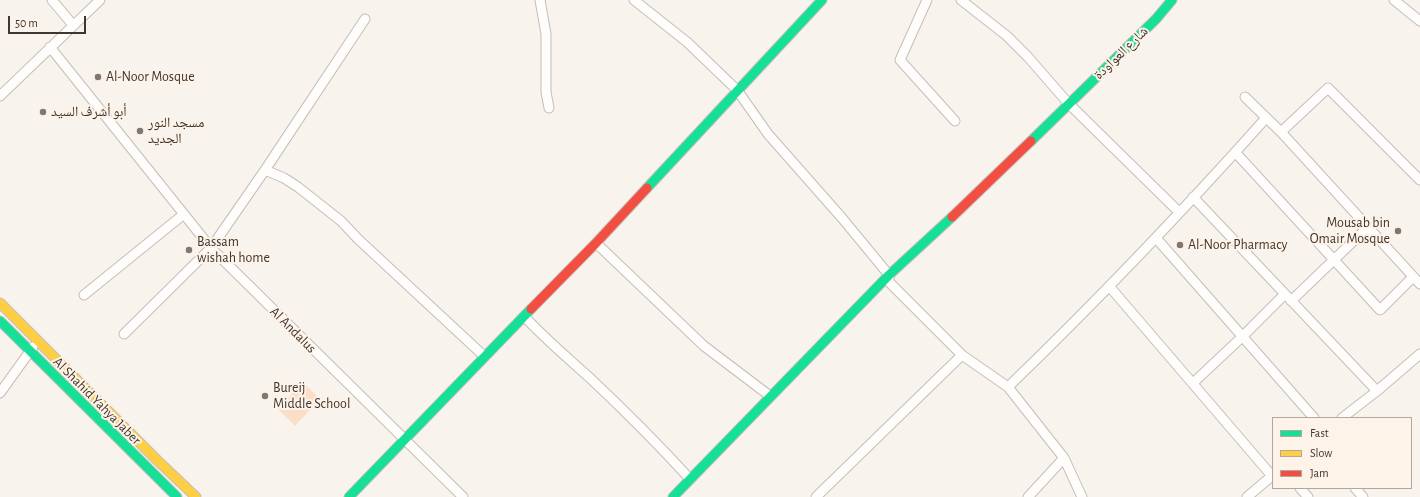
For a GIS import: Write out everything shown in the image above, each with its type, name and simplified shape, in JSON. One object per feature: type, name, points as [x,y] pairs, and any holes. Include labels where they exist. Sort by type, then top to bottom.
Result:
[{"type":"street","points":[[52,0],[73,25]]},
{"type":"street","points":[[0,96],[100,0]]},
{"type":"street","points":[[540,0],[546,34],[546,92],[548,108]]},
{"type":"street","points":[[634,0],[687,42],[737,90],[768,134],[842,218],[889,276],[889,282],[962,355],[1008,387],[1064,458],[1082,497]]},
{"type":"street","points":[[348,497],[596,243],[822,0]]},
{"type":"street","points":[[927,0],[900,60],[955,120]]},
{"type":"street","points":[[961,0],[1007,36],[1028,57],[1068,103],[1179,212]]},
{"type":"street","name":"شارع العواودة","points":[[673,497],[770,396],[889,276],[966,204],[1068,103],[1156,19],[1172,0]]},
{"type":"street","points":[[1394,0],[1420,21]]},
{"type":"street","points":[[124,334],[211,248],[265,170],[365,19]]},
{"type":"street","name":"Al Andalus","points":[[50,47],[211,248],[463,497]]},
{"type":"street","points":[[1281,132],[1328,88],[1420,180]]},
{"type":"street","points":[[1245,97],[1281,132],[1420,284]]},
{"type":"street","points":[[1008,387],[1065,333],[1156,238],[1266,118]]},
{"type":"street","points":[[1235,152],[1380,310],[1414,277]]},
{"type":"street","points":[[265,170],[284,178],[298,187],[341,221],[358,239],[484,356]]},
{"type":"street","points":[[1193,197],[1377,391]]},
{"type":"street","points":[[84,295],[184,214]]},
{"type":"street","points":[[1193,383],[1242,337],[1288,297],[1335,260],[1368,227]]},
{"type":"street","points":[[1156,238],[1313,417]]},
{"type":"street","points":[[596,243],[704,346],[770,396]]},
{"type":"street","points":[[1109,286],[1272,475],[1247,497]]},
{"type":"street","name":"Al Shahid Yahya Jaber","points":[[0,303],[196,497]]},
{"type":"street","points":[[524,316],[542,336],[591,379],[655,441],[690,479]]},
{"type":"street","name":"Al Shahid Yahya Jaber","points":[[0,321],[177,497]]},
{"type":"street","points":[[0,393],[37,341]]},
{"type":"street","points":[[1343,417],[1377,391],[1420,354]]},
{"type":"street","points":[[816,497],[962,355]]},
{"type":"street","points":[[1028,497],[1064,458]]},
{"type":"street","points":[[1301,489],[1308,497]]},
{"type":"street","points":[[1356,489],[1363,497]]},
{"type":"shaded area","points":[[303,382],[320,399],[295,426],[278,409]]},
{"type":"traffic: fast","points":[[647,188],[822,0]]},
{"type":"traffic: fast","points":[[1031,141],[1156,19],[1172,0]]},
{"type":"traffic: fast","points":[[673,497],[889,275],[952,217]]},
{"type":"traffic: fast","points":[[349,497],[531,309]]},
{"type":"traffic: fast","points":[[0,321],[177,497]]},
{"type":"traffic: slow","points":[[0,303],[196,497]]},
{"type":"traffic: jam","points":[[952,217],[1031,141]]},
{"type":"traffic: jam","points":[[531,309],[596,243],[647,188]]},
{"type":"place","name":"Al-Noor Mosque","points":[[98,77]]},
{"type":"place","name":"أبو أشرف السيد","points":[[43,112]]},
{"type":"place","name":"مسجد النور الجديد","points":[[140,131]]},
{"type":"place","name":"Mousab bin Omair Mosque","points":[[1398,231]]},
{"type":"place","name":"Al-Noor Pharmacy","points":[[1180,245]]},
{"type":"place","name":"Bassam wishah home","points":[[189,250]]},
{"type":"place","name":"Bureij Middle School","points":[[265,396]]}]
